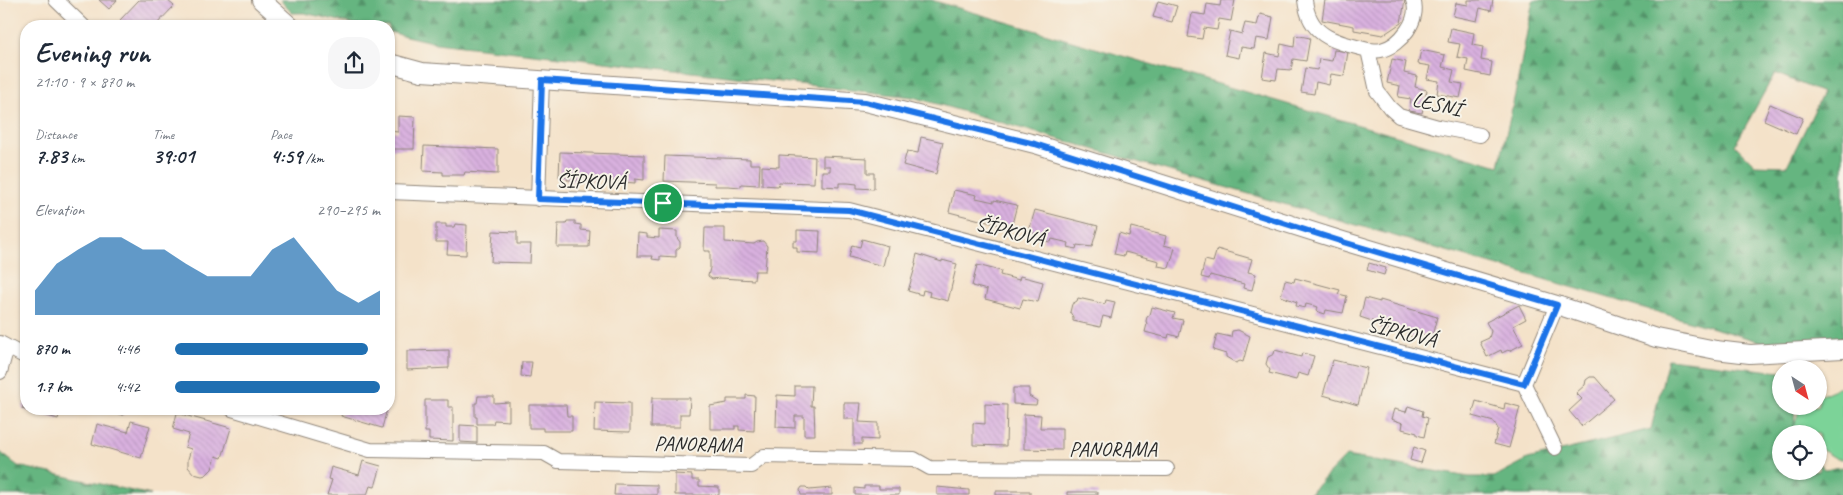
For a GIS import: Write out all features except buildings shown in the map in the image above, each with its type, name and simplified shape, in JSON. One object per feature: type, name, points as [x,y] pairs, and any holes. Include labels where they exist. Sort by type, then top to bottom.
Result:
[{"type":"street","points":[[56,0],[77,20]]},
{"type":"street","points":[[262,0],[284,20]]},
{"type":"street","points":[[1305,0],[1306,12],[1314,27],[1326,37],[1368,50],[1381,50],[1390,46],[1404,34],[1413,21],[1415,5],[1413,0]]},
{"type":"street","name":"LESNÍ","points":[[1368,50],[1377,91],[1399,116],[1438,127],[1480,135]]},
{"type":"street","points":[[395,65],[422,72],[865,102],[1035,144],[1343,242],[1557,305],[1656,338],[1716,350],[1750,354],[1843,349]]},
{"type":"street","points":[[538,199],[542,80]]},
{"type":"street","name":"ŠÍPKOVÁ","points":[[395,192],[849,210],[1524,384]]},
{"type":"street","points":[[1556,448],[1524,384],[1557,305]]},
{"type":"street","points":[[0,372],[4,345],[20,354]]},
{"type":"street","name":"PANORAMA","points":[[252,415],[370,450],[544,453],[558,461],[751,466],[764,456],[914,459],[930,468],[1167,469]]},
{"type":"green space","points":[[280,0],[931,0],[1499,166],[1533,0],[1843,0],[1843,337],[1779,347],[913,97],[436,43],[395,33],[395,20],[336,20],[304,13],[292,13]],"holes":[[[1775,73],[1823,93],[1787,166],[1755,165],[1735,145]]]},
{"type":"green space","points":[[1668,359],[1772,371],[1772,415],[1795,415],[1794,425],[1772,425],[1772,480],[1827,480],[1827,469],[1843,467],[1843,495],[1308,495],[1346,456],[1469,477],[1494,477],[1528,459],[1651,429]]},
{"type":"green space","points":[[1843,386],[1843,459],[1837,459],[1827,453],[1827,425],[1795,425],[1798,415],[1828,415],[1828,392]]},
{"type":"green space","points":[[0,452],[18,466],[151,495],[0,495]]},
{"type":"route","points":[[542,80],[865,102],[1035,144],[1343,242],[1557,305],[1524,384],[849,210],[663,203],[538,199],[542,80]]}]
